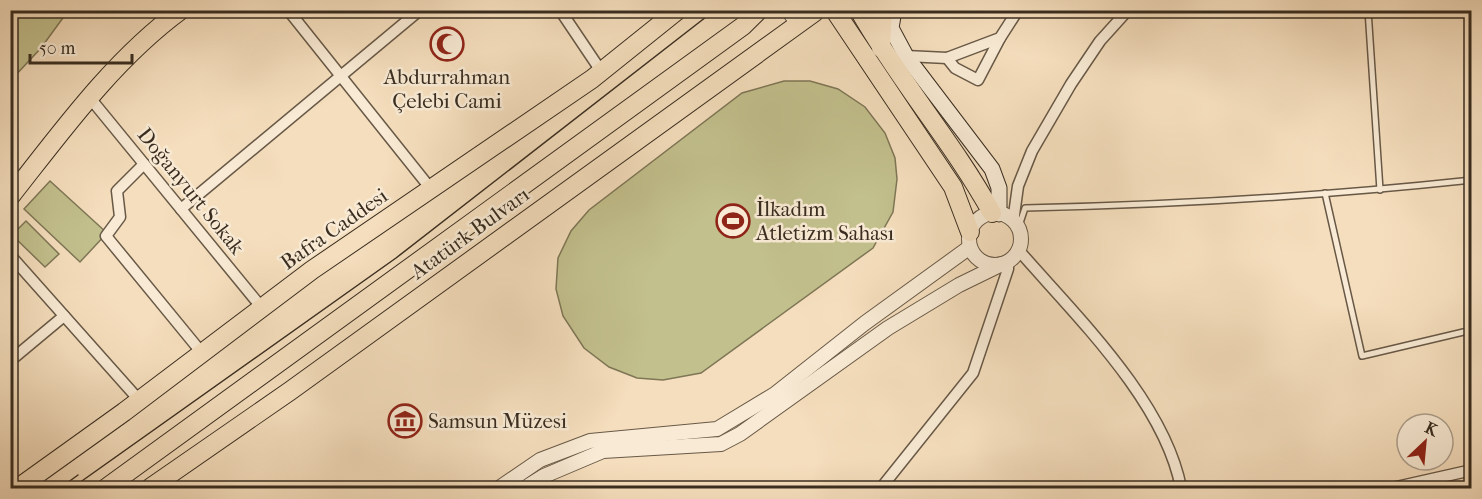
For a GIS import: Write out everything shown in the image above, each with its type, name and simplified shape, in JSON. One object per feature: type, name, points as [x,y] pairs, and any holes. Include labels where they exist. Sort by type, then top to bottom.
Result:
[{"type":"main road","points":[[10,183],[83,93],[140,29],[164,10]]},
{"type":"main road","points":[[10,197],[107,78],[157,28],[181,10]]},
{"type":"main road","name":"Bafra Caddesi","points":[[18,489],[312,270],[601,71],[678,10]]},
{"type":"main road","name":"Atatürk Bulvarı","points":[[106,489],[733,33],[759,10]]},
{"type":"main road","points":[[859,10],[881,49],[995,214]]},
{"type":"main road","points":[[881,49],[883,10]]},
{"type":"main road","points":[[894,10],[891,28],[906,56],[992,169],[999,188],[995,214]]},
{"type":"main road","name":"Atatürk Bulvarı","points":[[150,489],[290,391],[814,11],[826,15],[842,12]]},
{"type":"main road","points":[[842,12],[953,187],[970,239]]},
{"type":"street","points":[[288,10],[431,189]]},
{"type":"street","points":[[181,209],[420,10]]},
{"type":"street","points":[[560,10],[601,71]]},
{"type":"street","points":[[784,10],[796,26]]},
{"type":"street","points":[[947,57],[955,68],[978,80],[1018,10]]},
{"type":"street","points":[[881,489],[973,374],[1008,269],[1008,260],[1019,247],[1020,238],[1016,225],[1018,186],[1032,151],[1071,84],[1100,41],[1128,10]]},
{"type":"street","points":[[906,56],[947,57],[1000,38]]},
{"type":"street","name":"Doğanyurt Sokak","points":[[90,98],[262,308]]},
{"type":"street","points":[[144,164],[117,191],[120,217],[105,236],[202,353]]},
{"type":"street","points":[[499,489],[540,460],[590,441],[717,429],[775,394],[970,239],[978,219],[995,214],[1016,225]]},
{"type":"street","points":[[970,239],[979,260],[986,263],[1008,260]]},
{"type":"street","points":[[525,489],[544,476],[603,451],[721,444],[740,434],[888,328],[959,285],[1022,254],[1130,380],[1160,428],[1179,474],[1181,489]]},
{"type":"street","points":[[10,255],[139,400]]},
{"type":"street","points":[[10,361],[64,316]]},
{"type":"street","points":[[1392,489],[1472,470]]},
{"type":"lane","points":[[1368,10],[1380,190]]},
{"type":"lane","points":[[1016,225],[1025,208],[1380,190],[1472,180]]},
{"type":"lane","points":[[1325,193],[1362,356],[1472,330]]},
{"type":"shaded area","points":[[19,11],[68,11],[41,48],[11,80],[11,21]]},
{"type":"shaded area","name":"İlkadım Atletizm Sahası","points":[[784,81],[810,81],[838,89],[865,107],[885,133],[895,158],[897,179],[893,212],[873,248],[701,373],[663,380],[637,378],[609,367],[584,348],[563,316],[556,289],[558,258],[571,231],[589,210],[742,93]]},
{"type":"shaded area","points":[[50,181],[107,233],[80,262],[24,209]]},
{"type":"shaded area","points":[[26,221],[59,254],[45,267],[12,235]]},
{"type":"tram line","points":[[72,488],[396,258],[715,10]]},
{"type":"tram line","points":[[60,488],[78,475]]},
{"type":"place","name":"Abdurrahman Çelebi Cami","points":[[447,44]]},
{"type":"place","name":"İlkadım Atletizm Sahası","points":[[733,221]]},
{"type":"place","name":"Samsun Müzesi","points":[[405,421]]}]
